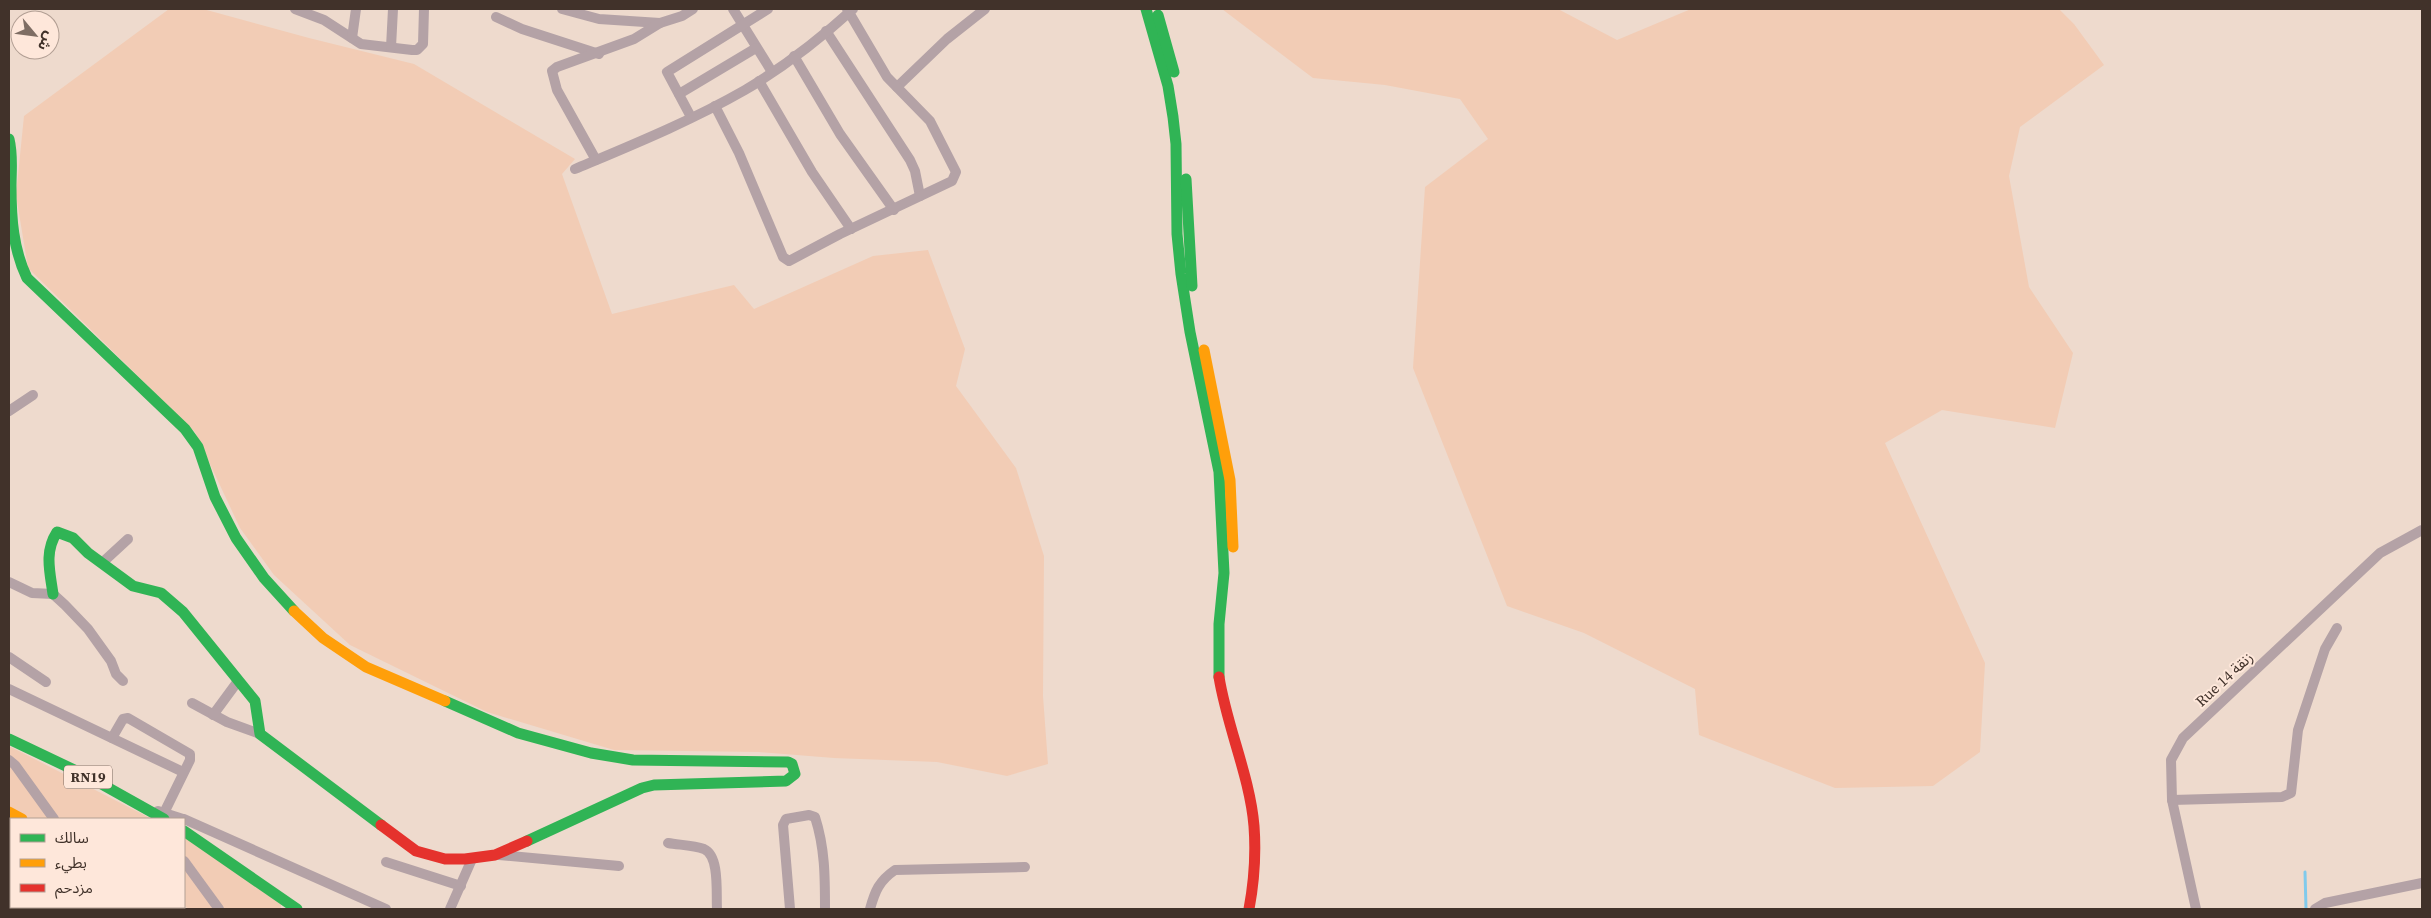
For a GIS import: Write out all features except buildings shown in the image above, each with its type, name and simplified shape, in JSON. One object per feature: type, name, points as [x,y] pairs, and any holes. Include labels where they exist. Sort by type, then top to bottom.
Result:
[{"type":"street","points":[[295,9],[324,20],[367,45],[412,50],[421,48],[424,37],[424,9]]},
{"type":"street","points":[[352,38],[356,9]]},
{"type":"street","points":[[391,47],[393,9]]},
{"type":"street","points":[[562,9],[599,19],[660,23]]},
{"type":"street","points":[[596,160],[564,103],[552,74],[557,67],[599,54],[634,39],[660,23],[682,16],[693,9]]},
{"type":"street","points":[[733,9],[772,72]]},
{"type":"street","points":[[691,118],[667,72],[768,9]]},
{"type":"street","points":[[897,87],[946,39],[985,9]]},
{"type":"street","points":[[1146,9],[1168,86],[1173,117],[1176,144],[1181,274],[1190,332],[1218,472],[1224,573],[1219,624],[1219,677],[1223,702],[1250,802],[1254,826],[1253,886],[1249,909]]},
{"type":"street","points":[[1156,9],[1177,84],[1186,166],[1192,286],[1230,480],[1233,540],[1228,675],[1233,705],[1261,822],[1264,869],[1260,909]]},
{"type":"street","points":[[575,169],[691,118],[759,81],[794,56],[850,10],[879,66],[930,121],[956,172],[952,181],[851,229],[797,258],[789,261],[785,260],[739,153],[715,106]]},
{"type":"street","points":[[496,18],[522,29],[599,54]]},
{"type":"street","points":[[826,31],[910,160],[915,170],[920,196]]},
{"type":"street","points":[[679,94],[756,48]]},
{"type":"street","points":[[794,56],[840,134],[894,210]]},
{"type":"street","points":[[759,81],[812,172],[851,229]]},
{"type":"street","points":[[9,139],[12,151],[11,187],[16,248],[19,261],[27,278],[185,428],[198,448],[215,497],[236,538],[264,578],[294,611],[323,638],[366,667],[518,733],[534,738],[591,753],[633,760],[788,762],[795,769],[795,774],[786,781],[662,785],[642,788],[495,855],[472,859],[437,858],[416,851],[260,734],[213,715],[192,703]]},
{"type":"street","points":[[9,411],[33,395]]},
{"type":"street","name":"Rue 14 زنقة","points":[[2196,909],[2172,800],[2171,760],[2183,738],[2380,553],[2422,530]]},
{"type":"street","points":[[123,681],[116,674],[111,661],[80,619],[53,594],[47,553],[48,546],[57,532],[67,534],[88,553],[103,562],[132,586],[161,593],[183,612],[255,701],[257,708],[256,723],[260,734]]},
{"type":"street","points":[[103,562],[128,539]]},
{"type":"street","points":[[9,582],[32,593],[53,594]]},
{"type":"street","points":[[2172,800],[2282,797],[2291,793],[2298,730],[2320,664],[2337,628]]},
{"type":"street","points":[[9,657],[46,682]]},
{"type":"street","points":[[213,715],[238,681]]},
{"type":"street","points":[[9,689],[183,772]]},
{"type":"street","points":[[112,738],[123,718],[128,718],[190,754],[190,760],[164,816],[177,818]]},
{"type":"street","name":"RN19","points":[[9,739],[164,816]]},
{"type":"street","points":[[9,760],[15,765],[53,818]]},
{"type":"street","points":[[9,812],[20,818]]},
{"type":"street","points":[[790,909],[783,825],[786,819],[810,815],[815,817],[822,838],[825,865],[825,909]]},
{"type":"street","points":[[185,820],[386,909]]},
{"type":"street","points":[[185,832],[297,909]]},
{"type":"street","points":[[668,842],[703,849],[709,854],[715,863],[717,909]]},
{"type":"street","points":[[495,855],[618,866]]},
{"type":"street","points":[[450,909],[472,859]]},
{"type":"street","points":[[185,862],[219,909]]},
{"type":"street","points":[[386,862],[461,886]]},
{"type":"street","points":[[870,909],[876,887],[882,878],[895,870],[1025,867]]},
{"type":"street","points":[[2315,909],[2325,903],[2422,883]]},
{"type":"shaded area","points":[[169,9],[203,9],[414,64],[575,159],[562,174],[612,314],[734,285],[754,309],[873,256],[928,250],[965,349],[956,386],[1016,468],[1044,556],[1043,696],[1048,764],[1007,776],[937,762],[834,758],[759,752],[614,750],[487,712],[350,645],[274,575],[240,528],[195,432],[28,268],[16,195],[24,116]]},
{"type":"shaded area","points":[[1222,9],[1558,9],[1617,40],[1691,9],[2059,9],[2074,24],[2104,65],[2020,127],[2009,176],[2029,287],[2073,353],[2055,428],[1942,410],[1885,443],[1985,663],[1980,752],[1933,786],[1835,788],[1699,735],[1695,689],[1584,633],[1507,606],[1413,368],[1425,187],[1488,139],[1460,99],[1385,85],[1313,78]]},
{"type":"shaded area","points":[[9,746],[150,818],[28,818],[9,808]]},
{"type":"shaded area","points":[[185,838],[281,904],[281,909],[188,909],[185,906]]},
{"type":"waterway","points":[[2305,872],[2306,909]]},
{"type":"traffic: fast","points":[[1146,9],[1168,86],[1173,117],[1176,144],[1177,234],[1181,274],[1190,332],[1219,472],[1224,573],[1219,624],[1219,677]]},
{"type":"traffic: fast","points":[[1158,15],[1174,72]]},
{"type":"traffic: fast","points":[[9,139],[12,222],[16,245],[27,278],[185,429],[198,447],[215,497],[236,538],[264,578],[294,611]]},
{"type":"traffic: fast","points":[[1186,179],[1192,286]]},
{"type":"traffic: fast","points":[[53,594],[49,555],[50,547],[57,532],[73,538],[88,553],[133,586],[161,593],[183,612],[255,701],[260,734],[381,825]]},
{"type":"traffic: fast","points":[[445,701],[518,733],[591,753],[633,760],[788,762],[792,764],[795,774],[786,781],[654,785],[642,788],[527,841]]},
{"type":"traffic: fast","points":[[9,739],[89,777],[162,818]]},
{"type":"traffic: fast","points":[[185,832],[297,909]]},
{"type":"traffic: fast","points":[[146,909],[153,908]]},
{"type":"traffic: slow","points":[[1204,350],[1230,480],[1233,547]]},
{"type":"traffic: slow","points":[[294,611],[323,638],[366,667],[445,701]]},
{"type":"traffic: slow","points":[[9,812],[20,818]]},
{"type":"traffic: jam","points":[[1219,677],[1252,808],[1255,857],[1249,909]]},
{"type":"traffic: jam","points":[[381,825],[416,851],[445,859],[465,859],[495,855],[527,841]]}]
